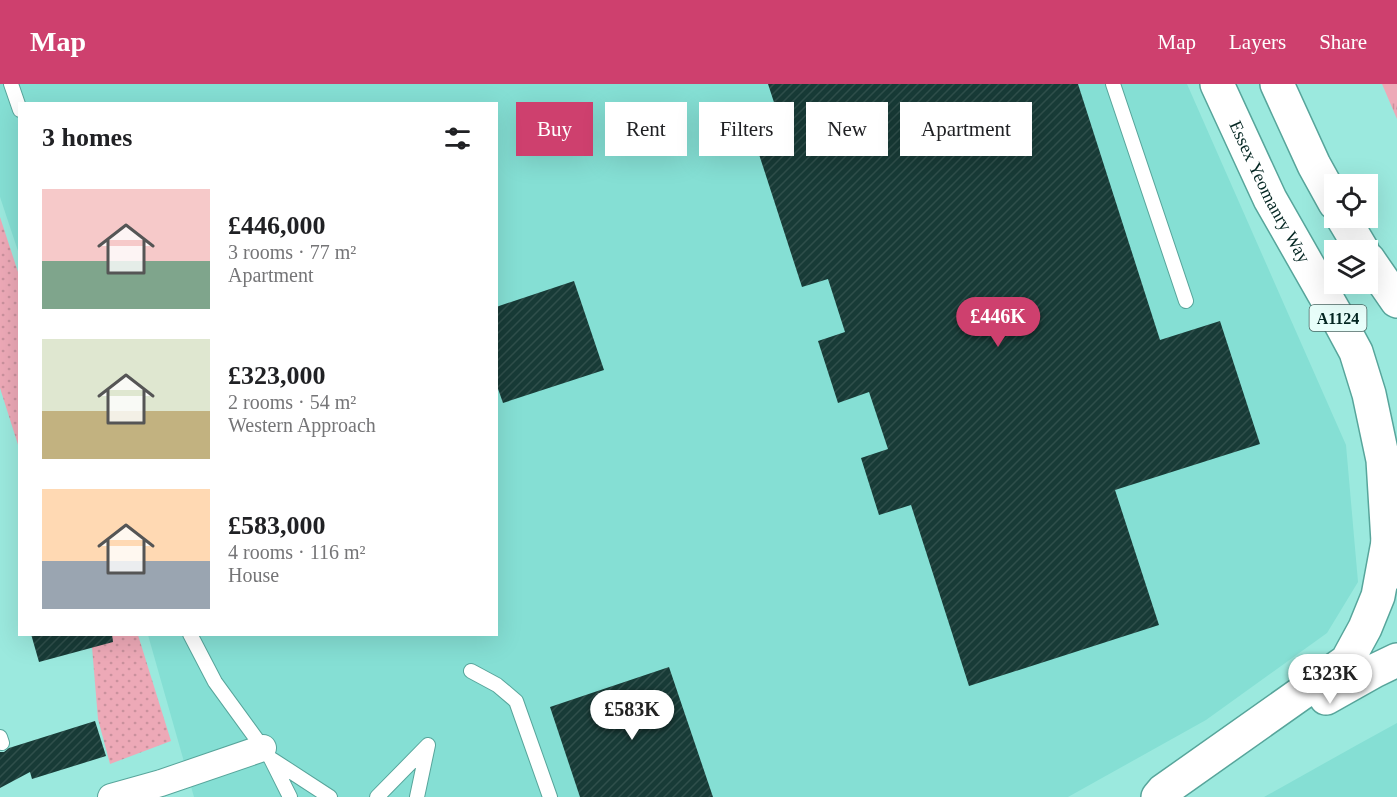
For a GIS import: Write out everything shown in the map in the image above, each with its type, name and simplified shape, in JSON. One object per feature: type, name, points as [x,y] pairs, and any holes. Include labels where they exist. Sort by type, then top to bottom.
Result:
[{"type":"main road","name":"Essex Yeomanry Way","points":[[1158,795],[1347,661],[1365,628],[1393,557],[1383,460],[1369,394],[1356,352],[1270,199],[1217,84]]},
{"type":"main road","points":[[1277,84],[1324,183]]},
{"type":"main road","points":[[1378,273],[1397,301]]},
{"type":"main road","points":[[1158,795],[1397,660]]},
{"type":"street","points":[[120,796],[267,753]]},
{"type":"lane","points":[[11,84],[18,105]]},
{"type":"lane","points":[[1113,84],[1186,301]]},
{"type":"lane","points":[[191,636],[215,682],[267,753],[290,797]]},
{"type":"lane","points":[[471,671],[497,685],[516,701],[550,797]]},
{"type":"lane","points":[[377,797],[428,745],[417,797]]},
{"type":"lane","points":[[267,753],[330,797]]},
{"type":"shaded area","points":[[0,84],[1187,84],[1346,445],[1358,582],[1327,633],[1206,720],[1068,797],[194,797],[148,636],[498,636],[498,102],[18,102],[18,251],[0,197]]},
{"type":"shaded area","points":[[1397,723],[1397,797],[1264,797],[1357,745]]},
{"type":"green space","points":[[1382,84],[1397,84],[1397,119]]},
{"type":"green space","points":[[0,217],[18,272],[18,445],[0,388]]},
{"type":"green space","points":[[91,636],[138,636],[171,741],[110,764],[98,719]]},
{"type":"building","points":[[768,84],[1078,84],[1160,340],[1220,321],[1260,444],[1115,490],[1159,625],[969,686],[911,505],[879,515],[861,458],[888,449],[869,392],[838,403],[818,341],[845,332],[828,279],[802,287],[760,156],[794,156],[794,102],[774,102]]},
{"type":"building","points":[[574,281],[604,370],[503,403],[498,389],[498,306]]},
{"type":"building","points":[[32,636],[112,636],[113,642],[39,662]]},
{"type":"building","points":[[669,667],[713,797],[580,797],[550,707]]},
{"type":"building","points":[[95,721],[106,756],[32,779],[30,772],[0,788],[0,752]]}]
